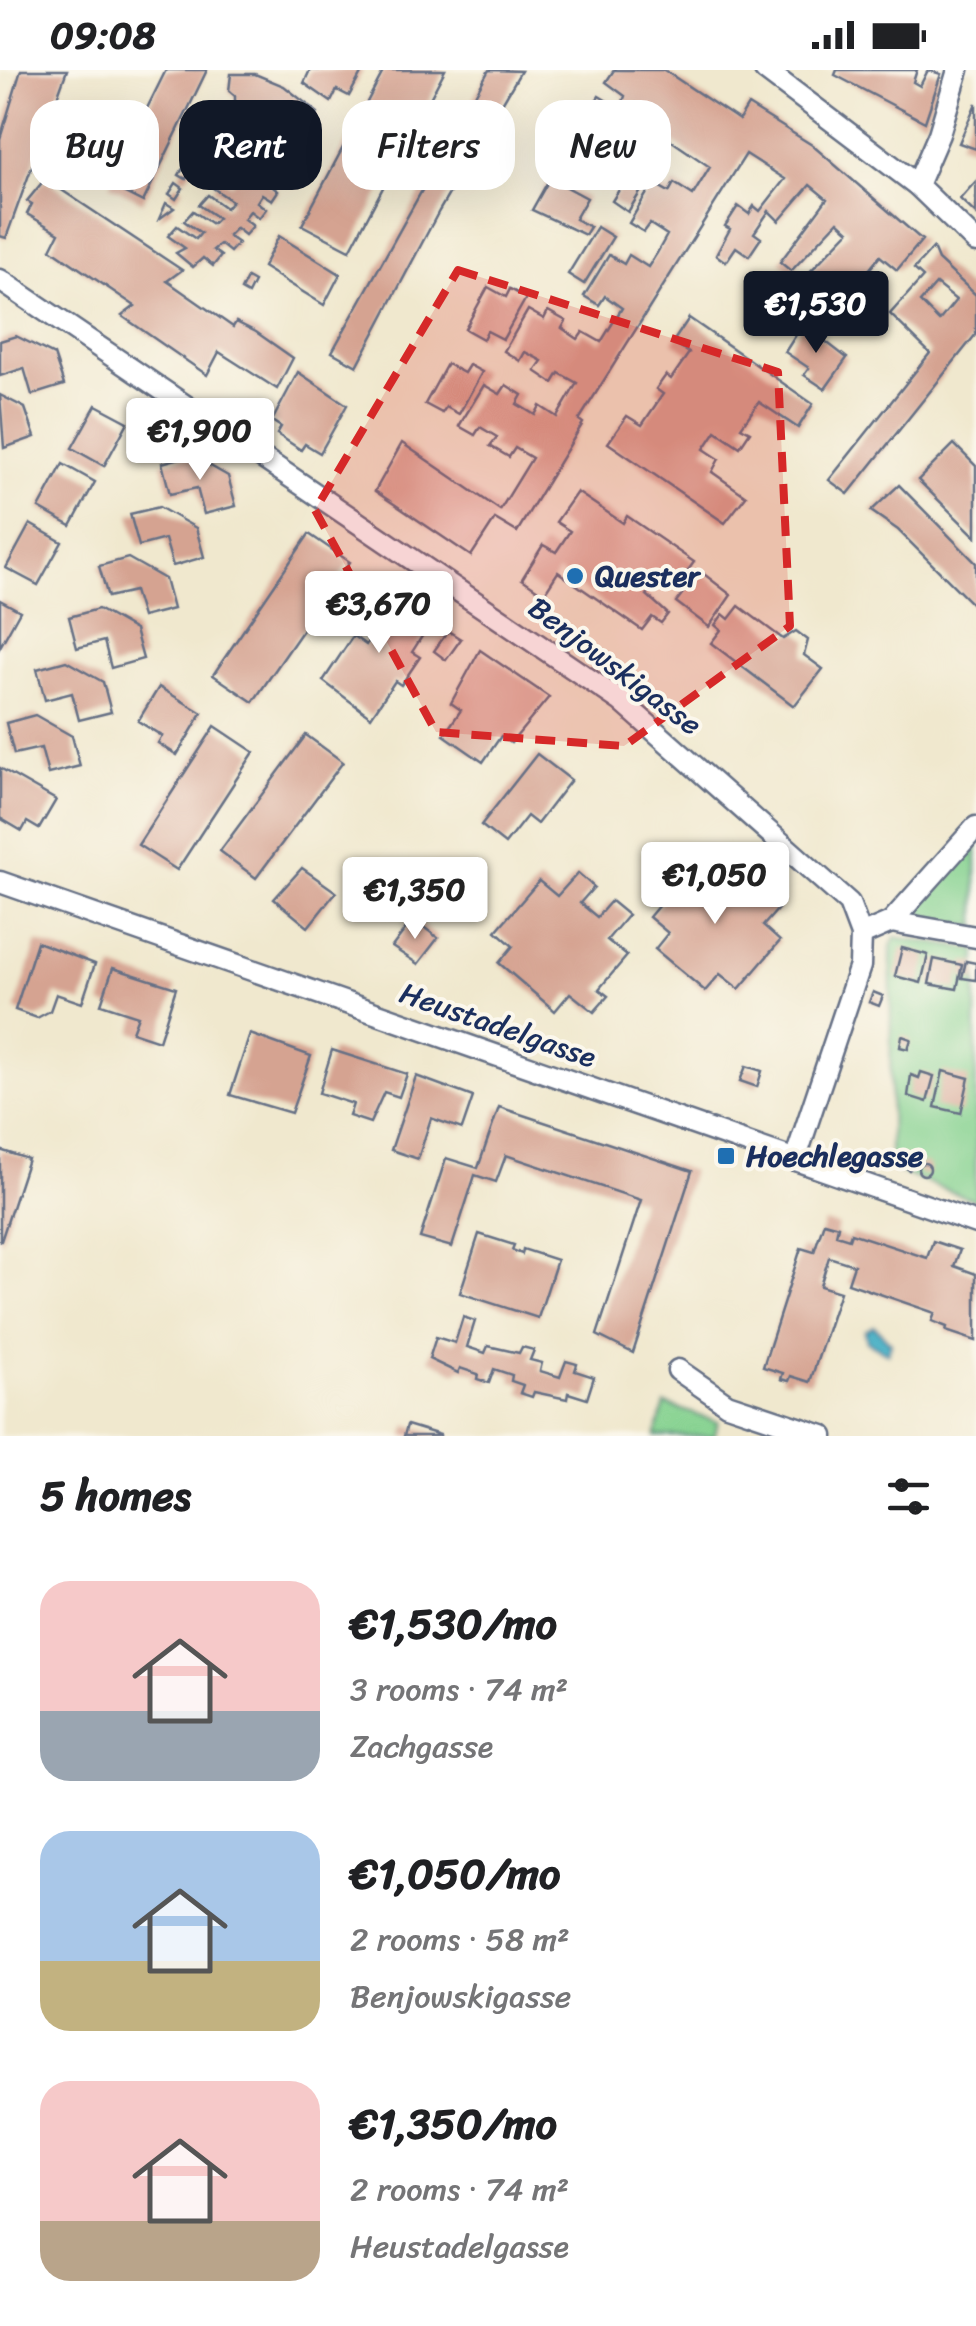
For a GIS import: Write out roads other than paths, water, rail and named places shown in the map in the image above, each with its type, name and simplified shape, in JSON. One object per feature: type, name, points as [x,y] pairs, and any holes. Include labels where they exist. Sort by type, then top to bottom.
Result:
[{"type":"street","points":[[766,70],[916,184],[976,242]]},
{"type":"street","points":[[916,184],[939,134],[958,70]]},
{"type":"street","name":"Benjowskigasse","points":[[0,280],[621,701],[821,874],[849,903],[861,935]]},
{"type":"street","points":[[795,1160],[860,966],[861,935],[891,922],[976,827]]},
{"type":"street","name":"Heustadelgasse","points":[[0,882],[976,1223]]},
{"type":"street","points":[[891,922],[976,936]]},
{"type":"street","points":[[678,1370],[727,1404],[824,1436]]},
{"type":"water","points":[[874,1326],[891,1343],[888,1353],[867,1342],[865,1331]]},
{"type":"place","name":"Quester","points":[[575,576]]},
{"type":"place","name":"Hoechlegasse","points":[[726,1156]]}]
